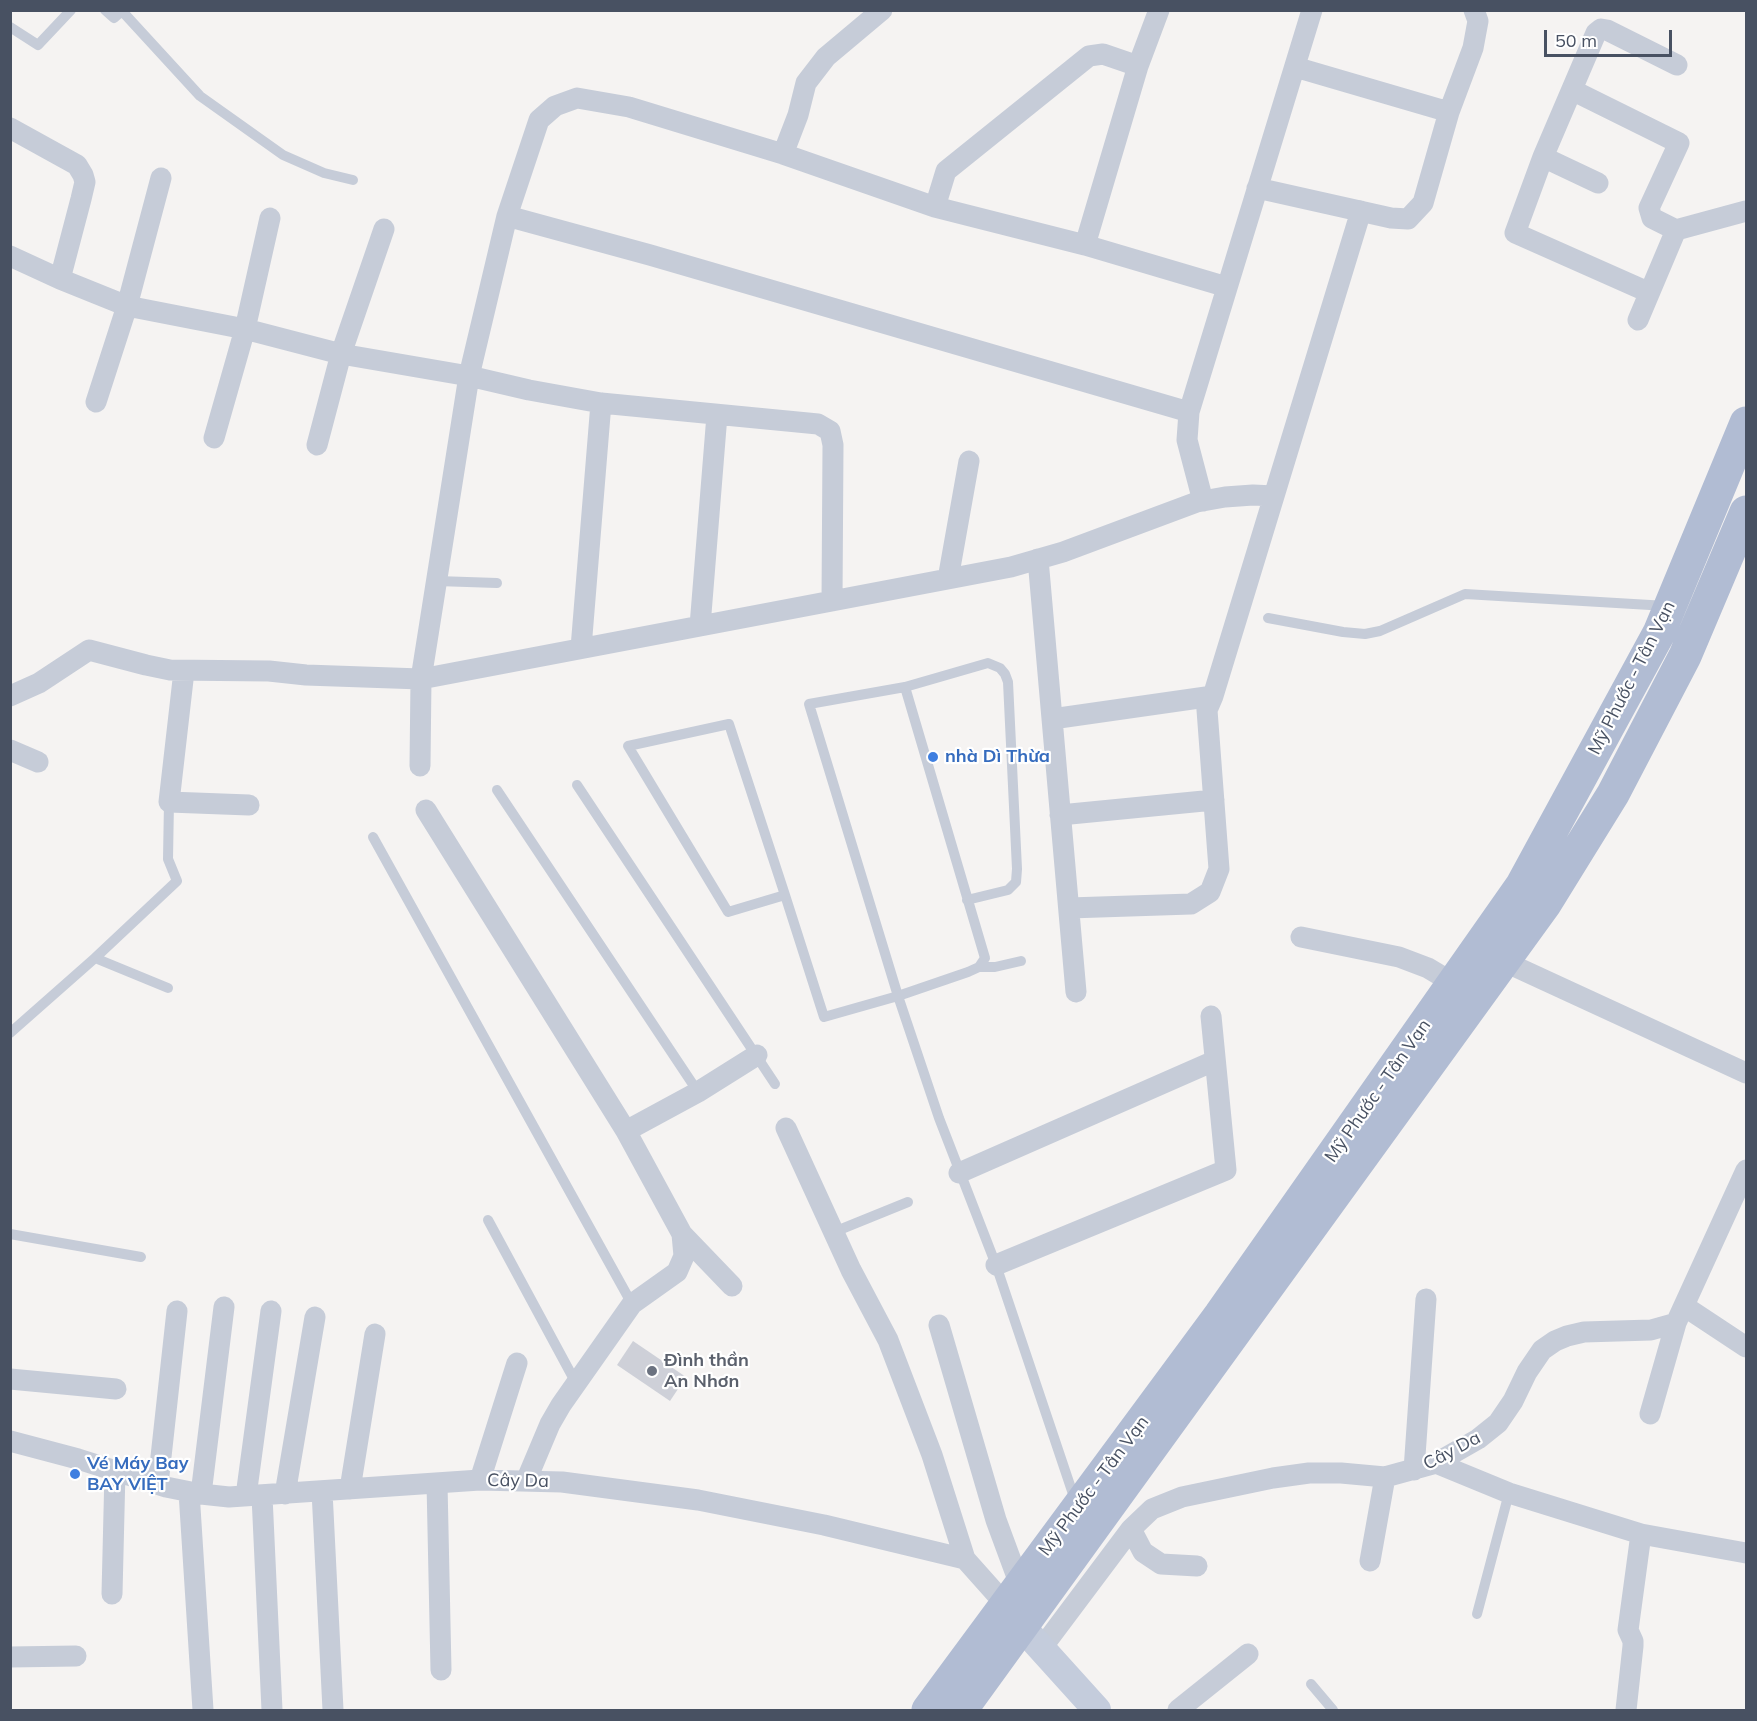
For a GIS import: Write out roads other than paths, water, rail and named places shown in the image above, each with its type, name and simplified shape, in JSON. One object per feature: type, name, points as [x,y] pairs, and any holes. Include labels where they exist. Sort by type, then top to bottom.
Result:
[{"type":"main road","name":"Mỹ Phước - Tân Vạn","points":[[928,1710],[1022,1616],[1078,1509],[1220,1315],[1522,885],[1659,633],[1746,423]]},
{"type":"main road","name":"Mỹ Phước - Tân Vạn","points":[[961,1710],[1022,1616],[1125,1484],[1545,903],[1613,794],[1685,656],[1746,512]]},
{"type":"street","points":[[783,154],[798,116],[806,83],[826,57],[882,10]]},
{"type":"street","points":[[1085,245],[1138,66],[1159,10]]},
{"type":"street","points":[[1203,501],[1187,440],[1189,412],[1312,10]]},
{"type":"street","points":[[1257,188],[1391,218],[1408,219],[1423,203],[1449,112],[1473,48],[1478,21],[1474,10]]},
{"type":"street","points":[[1648,292],[1515,233],[1543,157],[1596,33],[1601,29],[1607,30],[1677,65]]},
{"type":"street","points":[[935,207],[946,171],[1089,56],[1103,54],[1138,66]]},
{"type":"street","points":[[1294,67],[1449,112]]},
{"type":"street","points":[[1572,90],[1679,143],[1649,208],[1652,218],[1676,230],[1746,211]]},
{"type":"street","points":[[420,766],[421,679],[469,376],[507,216],[539,120],[555,106],[577,98],[628,107],[783,154],[935,207],[1085,245],[1227,288]]},
{"type":"street","points":[[13,134],[77,165],[83,175],[85,182],[60,279]]},
{"type":"street","points":[[1543,157],[1598,183]]},
{"type":"street","points":[[96,402],[127,306],[161,178]]},
{"type":"street","points":[[1069,908],[1191,904],[1210,892],[1219,869],[1207,710],[1361,211]]},
{"type":"street","points":[[507,216],[1189,412]]},
{"type":"street","points":[[214,438],[245,329],[270,218]]},
{"type":"street","points":[[317,445],[341,354],[384,229]]},
{"type":"street","points":[[1638,320],[1676,230]]},
{"type":"street","points":[[10,256],[127,306],[245,329],[341,354],[469,376],[601,403],[818,424],[830,431],[833,445],[832,601]]},
{"type":"street","points":[[581,648],[601,403]]},
{"type":"street","points":[[700,626],[717,415]]},
{"type":"street","points":[[948,579],[969,461]]},
{"type":"street","points":[[10,696],[55,673],[89,650],[146,665],[184,671],[269,671],[306,675],[421,679],[1011,567],[1063,552],[1203,501],[1253,495],[1274,496]]},
{"type":"street","points":[[1038,559],[1076,992]]},
{"type":"street","points":[[184,671],[169,802],[249,805]]},
{"type":"street","points":[[1052,719],[1213,696]]},
{"type":"street","points":[[10,750],[38,762]]},
{"type":"street","points":[[1060,814],[1214,800]]},
{"type":"street","points":[[426,810],[626,1131],[682,1234],[732,1286]]},
{"type":"street","points":[[1301,937],[1399,957],[1428,968],[1453,983]]},
{"type":"street","points":[[1503,961],[1746,1073]]},
{"type":"street","points":[[996,1265],[1226,1170],[1211,1016]]},
{"type":"street","points":[[626,1131],[698,1092],[757,1055]]},
{"type":"street","points":[[959,1173],[1214,1061]]},
{"type":"street","points":[[786,1128],[834,1232],[888,1340],[932,1455],[965,1559],[1022,1616],[1097,1710]]},
{"type":"street","points":[[1650,1414],[1680,1314],[1744,1180]]},
{"type":"street","points":[[526,1481],[550,1424],[632,1304],[677,1272],[684,1256],[682,1234]]},
{"type":"street","points":[[1414,1470],[1426,1299]]},
{"type":"street","points":[[203,1710],[195,1493],[224,1306]]},
{"type":"street","points":[[158,1484],[177,1311]]},
{"type":"street","points":[[271,1311],[254,1496],[272,1710]]},
{"type":"street","points":[[1680,1314],[1746,1347]]},
{"type":"street","name":"Cây Da","points":[[1022,1616],[1131,1529],[1152,1509],[1182,1497],[1273,1478],[1309,1473],[1385,1477],[1436,1463],[1478,1440],[1498,1423],[1542,1350],[1555,1341],[1584,1332],[1651,1330],[1680,1314]]},
{"type":"street","points":[[285,1494],[315,1317]]},
{"type":"street","points":[[939,1326],[1022,1616]]},
{"type":"street","points":[[350,1489],[375,1334]]},
{"type":"street","points":[[480,1480],[517,1363]]},
{"type":"street","points":[[10,1379],[116,1389]]},
{"type":"street","name":"Cây Da","points":[[10,1441],[195,1493],[254,1496],[480,1480],[562,1482],[698,1500],[824,1525],[965,1559]]},
{"type":"street","points":[[1436,1463],[1509,1493],[1641,1534],[1746,1553]]},
{"type":"street","points":[[111,1594],[115,1471]]},
{"type":"street","points":[[1370,1561],[1385,1477]]},
{"type":"street","points":[[437,1483],[441,1670]]},
{"type":"street","points":[[1125,1484],[1152,1509]]},
{"type":"street","points":[[322,1491],[333,1710]]},
{"type":"street","points":[[1131,1529],[1143,1552],[1161,1564],[1197,1566]]},
{"type":"street","points":[[1626,1710],[1633,1646],[1628,1630],[1641,1534]]},
{"type":"street","points":[[1178,1710],[1248,1654]]},
{"type":"street","points":[[10,1657],[76,1656]]},
{"type":"lane","points":[[10,27],[38,45],[71,10]]},
{"type":"lane","points":[[105,10],[114,18],[123,11],[200,96],[284,154],[324,173],[353,180]]},
{"type":"lane","points":[[436,581],[496,583]]},
{"type":"lane","points":[[1268,618],[1365,634],[1380,631],[1465,594],[1670,606]]},
{"type":"lane","points":[[966,900],[1008,890],[1016,882],[1008,682],[1000,668],[988,663],[905,687],[809,704],[898,996],[959,1173],[996,1265],[1078,1509]]},
{"type":"lane","points":[[905,687],[966,900],[985,958],[979,967]]},
{"type":"lane","points":[[785,896],[728,912],[628,746],[729,724],[785,896],[824,1017],[898,996],[979,967],[995,967],[1021,961]]},
{"type":"lane","points":[[577,784],[775,1084]]},
{"type":"lane","points":[[497,790],[698,1092]]},
{"type":"lane","points":[[10,1033],[177,882],[168,859],[169,802]]},
{"type":"lane","points":[[373,837],[632,1304]]},
{"type":"lane","points":[[95,958],[168,988]]},
{"type":"lane","points":[[834,1232],[908,1202]]},
{"type":"lane","points":[[488,1220],[576,1383]]},
{"type":"lane","points":[[10,1234],[141,1257]]},
{"type":"lane","points":[[1476,1614],[1509,1493]]},
{"type":"lane","points":[[1311,1684],[1333,1710]]},
{"type":"place","name":"nhà Dì Thừa","points":[[933,757]]},
{"type":"place","name":"Đình thần An Nhơn","points":[[652,1371]]},
{"type":"place","name":"Vé Máy Bay BAY VIỆT","points":[[75,1474]]}]
